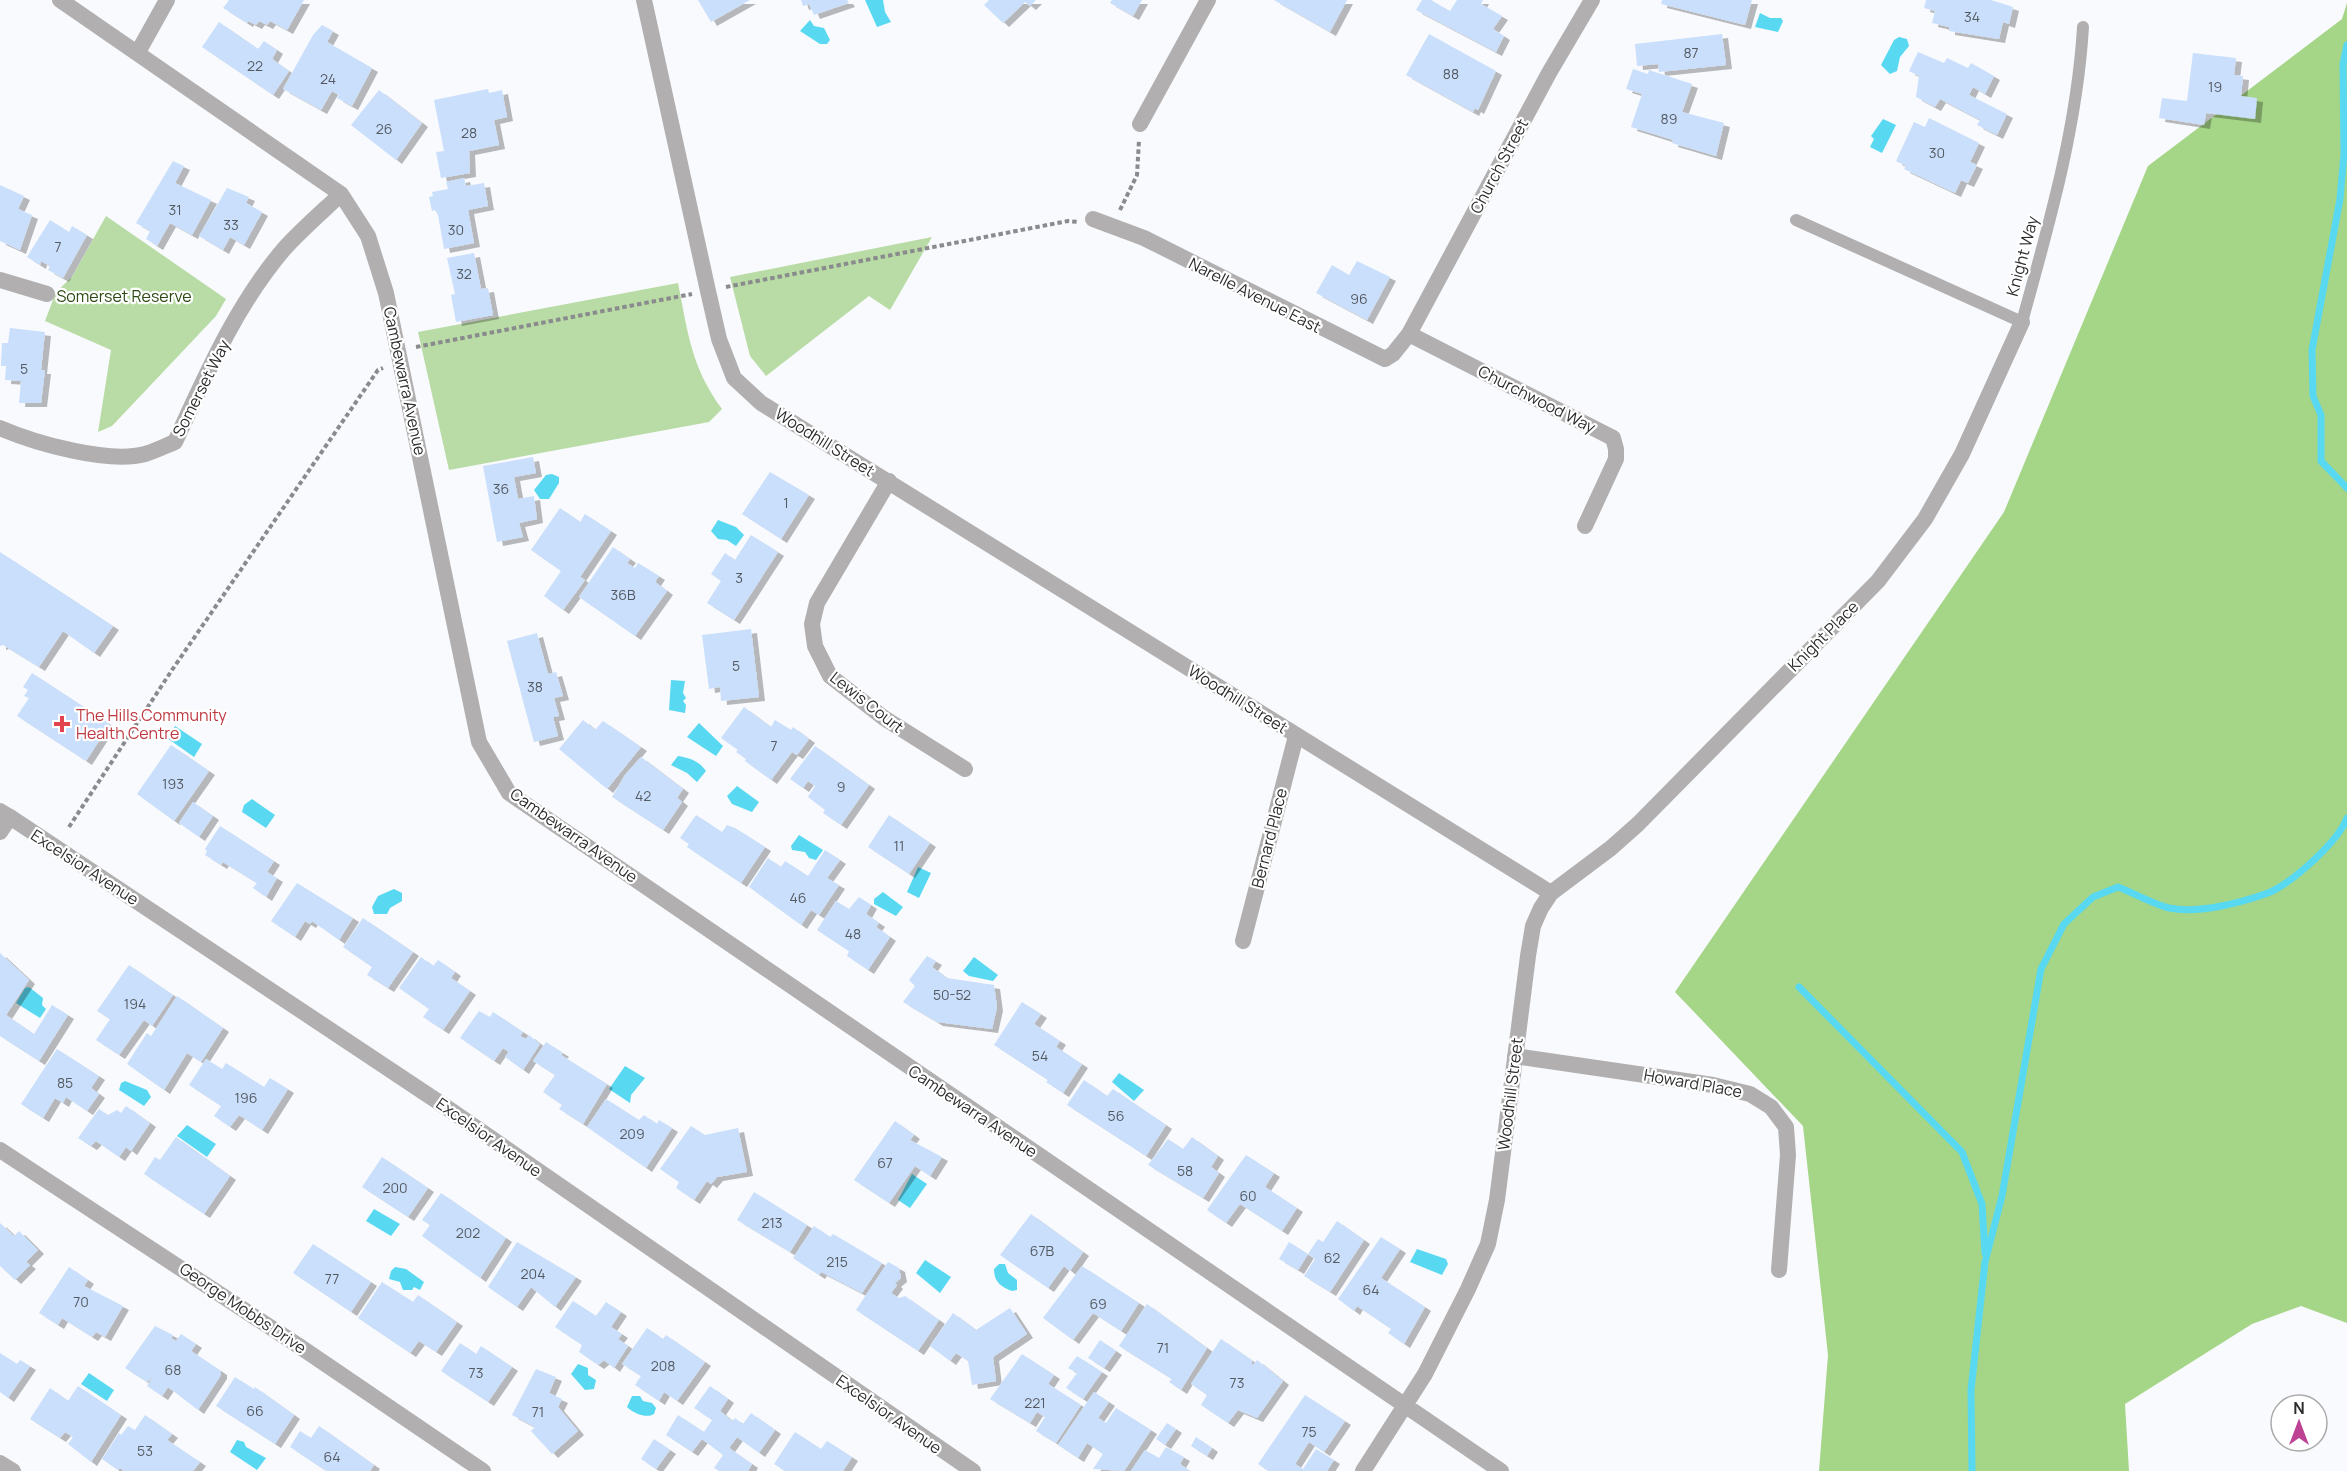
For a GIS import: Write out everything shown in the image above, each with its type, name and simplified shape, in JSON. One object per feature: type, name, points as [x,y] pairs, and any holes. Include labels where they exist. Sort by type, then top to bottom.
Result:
[{"type":"street","name":"Cambewarra Avenue","points":[[60,0],[138,51],[341,194],[368,236],[386,293],[402,359],[479,742],[509,792],[1501,1471]]},
{"type":"street","points":[[138,51],[167,0]]},
{"type":"street","name":"Woodhill Street","points":[[644,0],[719,339],[734,378],[761,403],[1551,893],[1533,926],[1497,1200],[1488,1244],[1444,1339],[1405,1407],[1363,1471]]},
{"type":"street","points":[[1140,124],[1208,0]]},
{"type":"street","name":"Church Street","points":[[1409,334],[1549,72],[1592,0]]},
{"type":"street","name":"Somerset Way","points":[[0,428],[26,440],[91,454],[143,454],[175,442],[228,333],[252,293],[285,249],[341,194]]},
{"type":"street","name":"Narelle Avenue East","points":[[1086,220],[1113,225],[1377,357],[1385,359],[1393,354],[1409,334]]},
{"type":"street","points":[[0,280],[47,294]]},
{"type":"street","name":"Knight Place","points":[[1551,893],[1611,848],[1638,824],[1878,581],[1925,519],[1962,454],[2022,322]]},
{"type":"street","name":"Churchwood Way","points":[[1409,334],[1612,438],[1616,449],[1616,459],[1585,526]]},
{"type":"street","name":"Lewis Court","points":[[889,481],[817,603],[812,624],[815,646],[830,676],[884,718],[965,769]]},
{"type":"street","name":"Bernard Place","points":[[1243,941],[1296,735]]},
{"type":"street","points":[[0,832],[5,814]]},
{"type":"street","name":"Excelsior Avenue","points":[[5,814],[443,1105],[973,1471]]},
{"type":"street","name":"Howard Place","points":[[1515,1056],[1713,1085],[1750,1094],[1771,1107],[1786,1127],[1788,1155],[1779,1270]]},
{"type":"street","name":"George Mobbs Drive","points":[[0,1150],[200,1280],[483,1471]]},
{"type":"street","points":[[0,1463],[13,1471]]},
{"type":"lane","name":"Knight Way","points":[[1796,220],[2022,322],[2069,139],[2077,100],[2083,27]]},
{"type":"path","points":[[1113,225],[1137,175],[1140,124]]},
{"type":"path","points":[[69,827],[172,670],[378,370],[402,359],[410,349],[1068,221],[1086,220]]},
{"type":"green space","points":[[2347,3],[2347,1323],[2301,1306],[2252,1324],[2125,1404],[2129,1471],[1819,1471],[1828,1355],[1803,1126],[1675,992],[2004,512],[2148,166],[2342,19]]},
{"type":"green space","name":"Somerset Reserve","points":[[106,216],[226,299],[216,316],[112,426],[98,432],[111,350],[45,321],[56,292],[72,277]]},
{"type":"green space","points":[[932,237],[890,310],[869,296],[766,376],[750,356],[730,277]]},
{"type":"green space","points":[[678,283],[688,334],[697,364],[703,379],[722,409],[709,422],[449,470],[418,332]]},
{"type":"water","points":[[865,0],[883,0],[885,12],[891,22],[877,27]]},
{"type":"water","points":[[1760,13],[1770,18],[1781,18],[1783,21],[1778,32],[1755,27]]},
{"type":"water","points":[[810,20],[814,26],[824,28],[830,40],[827,44],[820,44],[800,31]]},
{"type":"water","points":[[1899,37],[1907,39],[1909,46],[1900,57],[1897,71],[1890,74],[1881,65],[1894,40]]},
{"type":"water","points":[[1883,119],[1896,125],[1882,153],[1870,147],[1874,139],[1871,136]]},
{"type":"water","points":[[552,474],[559,477],[559,483],[549,499],[540,499],[534,490],[546,475]]},
{"type":"water","points":[[718,520],[736,527],[744,535],[736,546],[727,540],[718,539],[711,531]]},
{"type":"water","points":[[671,680],[685,681],[683,693],[686,698],[683,701],[686,705],[685,713],[669,710]]},
{"type":"water","points":[[699,723],[723,746],[716,756],[687,737]]},
{"type":"water","points":[[175,726],[202,744],[194,757],[167,738]]},
{"type":"water","points":[[678,756],[694,760],[706,771],[697,782],[687,773],[671,765]]},
{"type":"water","points":[[737,786],[759,802],[752,812],[732,804],[727,796]]},
{"type":"water","points":[[252,799],[275,815],[266,828],[242,812],[244,805]]},
{"type":"water","points":[[799,835],[823,850],[816,860],[809,858],[805,852],[792,850],[791,846]]},
{"type":"water","points":[[918,867],[931,873],[919,898],[907,892]]},
{"type":"water","points":[[394,889],[402,893],[402,901],[390,908],[387,914],[374,914],[372,907],[378,896]]},
{"type":"water","points":[[883,892],[903,907],[896,916],[874,904],[874,899]]},
{"type":"water","points":[[974,957],[998,975],[993,981],[969,976],[963,971]]},
{"type":"water","points":[[29,987],[43,998],[42,1005],[46,1009],[40,1018],[16,1003],[25,988]]},
{"type":"water","points":[[625,1066],[645,1078],[631,1095],[630,1103],[609,1089]]},
{"type":"water","points":[[1119,1073],[1144,1090],[1134,1101],[1112,1082]]},
{"type":"water","points":[[125,1081],[147,1090],[151,1097],[144,1106],[119,1090],[121,1083]]},
{"type":"water","points":[[187,1125],[216,1144],[207,1157],[177,1136]]},
{"type":"water","points":[[912,1174],[927,1184],[910,1208],[898,1200]]},
{"type":"water","points":[[374,1209],[400,1224],[391,1236],[366,1221]]},
{"type":"water","points":[[1417,1249],[1446,1259],[1448,1264],[1442,1275],[1410,1262]]},
{"type":"water","points":[[925,1260],[951,1277],[940,1293],[916,1273]]},
{"type":"water","points":[[999,1264],[1005,1264],[1008,1273],[1017,1280],[1017,1290],[1012,1291],[1001,1286],[997,1281],[994,1269]]},
{"type":"water","points":[[395,1267],[406,1269],[424,1282],[420,1290],[414,1287],[412,1290],[403,1290],[400,1282],[389,1279]]},
{"type":"water","points":[[578,1364],[588,1368],[588,1375],[596,1380],[594,1389],[585,1390],[571,1374]]},
{"type":"water","points":[[89,1373],[114,1390],[107,1401],[81,1384]]},
{"type":"water","points":[[632,1396],[640,1396],[643,1401],[652,1403],[656,1408],[654,1414],[644,1416],[627,1407]]},
{"type":"water","points":[[237,1440],[244,1442],[246,1447],[266,1458],[257,1470],[230,1452]]},
{"type":"building","points":[[229,0],[304,0],[287,30],[270,21],[267,25],[259,21],[256,25],[248,21],[247,23],[223,8]]},
{"type":"building","points":[[698,0],[750,0],[711,22]]},
{"type":"building","points":[[801,0],[847,0],[849,3],[814,15],[809,4],[803,6]]},
{"type":"building","points":[[989,0],[1036,0],[1030,6],[1025,2],[1003,23],[984,5]]},
{"type":"building","points":[[1112,0],[1142,0],[1133,16],[1110,3]]},
{"type":"building","points":[[1274,0],[1347,0],[1330,32]]},
{"type":"building","points":[[1422,0],[1431,0],[1450,11],[1457,0],[1483,0],[1481,4],[1502,16],[1493,29],[1504,36],[1496,52],[1416,10]]},
{"type":"building","points":[[1662,0],[1752,0],[1745,25],[1661,4]]},
{"type":"building","points":[[1926,0],[1991,0],[2013,7],[2009,24],[2003,22],[1999,39],[1949,31],[1949,27],[1932,23],[1935,11],[1924,8]]},
{"type":"building","points":[[219,22],[258,49],[264,41],[277,50],[272,59],[289,71],[273,95],[202,47]]},
{"type":"building","points":[[322,25],[333,31],[327,42],[372,68],[352,106],[337,98],[339,95],[332,91],[321,110],[283,89],[313,35]]},
{"type":"building","points":[[1429,34],[1496,71],[1478,110],[1475,108],[1473,112],[1406,75]]},
{"type":"building","points":[[1722,34],[1726,65],[1659,72],[1658,64],[1637,66],[1635,44]]},
{"type":"building","points":[[1918,52],[1944,63],[1947,58],[1968,68],[1971,63],[1994,76],[1985,94],[1973,87],[1969,95],[2007,114],[1997,135],[1977,125],[1980,120],[1940,99],[1935,107],[1916,97],[1919,76],[1909,71]]},
{"type":"building","points":[[2193,53],[2236,58],[2234,75],[2243,76],[2241,96],[2257,98],[2255,119],[2206,113],[2204,125],[2159,118],[2162,98],[2187,101]]},
{"type":"building","points":[[1633,69],[1648,74],[1649,70],[1692,84],[1682,112],[1724,123],[1716,156],[1672,143],[1673,140],[1631,127],[1642,94],[1626,89]]},
{"type":"building","points":[[488,89],[489,93],[502,90],[507,117],[494,120],[499,145],[469,151],[470,173],[441,178],[436,152],[444,151],[434,100]]},
{"type":"building","points":[[379,90],[422,123],[396,160],[351,125]]},
{"type":"building","points":[[1929,118],[1979,143],[1970,162],[1977,165],[1968,183],[1961,180],[1955,193],[1904,169],[1906,166],[1896,161],[1914,122],[1925,127]]},
{"type":"building","points":[[173,161],[184,166],[175,183],[211,200],[192,235],[170,223],[157,246],[146,239],[150,231],[136,223]]},
{"type":"building","points":[[464,178],[466,186],[484,183],[488,206],[468,210],[474,243],[444,249],[438,215],[435,210],[432,211],[429,197],[433,196],[432,192],[448,189],[446,182]]},
{"type":"building","points":[[0,185],[24,196],[18,209],[32,215],[20,250],[0,241]]},
{"type":"building","points":[[227,188],[249,197],[246,203],[262,212],[244,245],[230,237],[223,250],[199,236]]},
{"type":"building","points":[[50,220],[69,232],[72,226],[87,235],[63,278],[48,270],[50,266],[41,261],[40,265],[27,257]]},
{"type":"building","points":[[474,253],[481,289],[488,288],[493,315],[456,322],[451,295],[455,294],[447,258]]},
{"type":"building","points":[[1357,261],[1390,277],[1367,320],[1316,293],[1332,265],[1349,275]]},
{"type":"building","points":[[10,328],[45,332],[41,370],[45,370],[41,403],[19,403],[21,381],[5,380],[6,366],[1,366],[2,343],[8,343]]},
{"type":"building","points":[[533,457],[536,473],[514,477],[518,499],[534,496],[537,519],[519,523],[523,537],[497,542],[483,466]]},
{"type":"building","points":[[770,472],[809,495],[781,539],[742,514]]},
{"type":"building","points":[[560,508],[580,522],[585,514],[611,531],[580,577],[585,580],[563,610],[544,596],[561,571],[531,550]]},
{"type":"building","points":[[751,535],[778,552],[734,620],[707,603],[721,581],[711,574],[725,553],[735,560]]},
{"type":"building","points":[[613,547],[630,559],[627,563],[635,568],[638,563],[659,576],[655,582],[667,591],[635,636],[579,597]]},
{"type":"building","points":[[0,552],[113,626],[94,653],[63,631],[39,667],[3,645],[0,646]]},
{"type":"building","points":[[751,629],[759,697],[721,701],[720,687],[709,689],[702,635]]},
{"type":"building","points":[[537,633],[548,674],[556,672],[563,696],[554,698],[559,716],[553,717],[558,736],[534,742],[507,641]]},
{"type":"building","points":[[32,673],[110,724],[86,761],[17,716],[29,698],[24,696],[28,690],[23,687]]},
{"type":"building","points":[[744,707],[771,727],[775,720],[791,730],[793,727],[809,739],[797,755],[792,752],[771,780],[745,761],[746,759],[736,752],[738,750],[721,738]]},
{"type":"building","points":[[583,720],[595,730],[603,721],[641,747],[607,789],[559,749]]},
{"type":"building","points":[[171,745],[209,771],[174,821],[137,794]]},
{"type":"building","points":[[815,746],[869,785],[841,825],[823,813],[825,810],[808,797],[815,786],[808,781],[803,788],[790,779]]},
{"type":"building","points":[[641,757],[683,789],[677,798],[682,802],[663,830],[612,797],[625,775]]},
{"type":"building","points":[[193,802],[213,816],[199,837],[179,823]]},
{"type":"building","points":[[696,815],[722,832],[727,825],[735,828],[765,847],[741,883],[687,847],[689,844],[680,838]]},
{"type":"building","points":[[889,815],[930,843],[909,874],[868,847]]},
{"type":"building","points":[[220,826],[274,861],[267,872],[277,878],[266,897],[253,888],[257,883],[223,862],[221,865],[205,855],[207,851],[205,849]]},
{"type":"building","points":[[825,850],[840,860],[827,878],[839,885],[819,915],[811,910],[801,925],[749,887],[768,858],[781,867],[785,861],[808,876]]},
{"type":"building","points":[[297,883],[353,918],[339,940],[312,921],[310,924],[305,921],[295,937],[271,921]]},
{"type":"building","points":[[859,897],[871,905],[866,914],[879,923],[876,927],[890,937],[868,970],[847,956],[849,951],[817,930],[836,901],[849,909]]},
{"type":"building","points":[[363,918],[413,952],[388,988],[367,975],[372,967],[343,947]]},
{"type":"building","points":[[0,953],[29,980],[6,1015],[34,1034],[52,1005],[68,1015],[39,1061],[0,1036]]},
{"type":"building","points":[[927,956],[936,961],[932,967],[947,978],[994,985],[997,1007],[992,1029],[937,1022],[903,1002],[915,986],[909,980]]},
{"type":"building","points":[[421,957],[433,966],[438,960],[455,972],[451,978],[470,991],[443,1030],[423,1017],[429,1009],[399,988]]},
{"type":"building","points":[[129,965],[173,995],[152,1026],[144,1020],[119,1055],[96,1040],[110,1019],[97,1011]]},
{"type":"building","points":[[177,996],[223,1028],[201,1062],[187,1053],[164,1090],[127,1064],[147,1033],[151,1036]]},
{"type":"building","points":[[1022,1002],[1041,1014],[1034,1024],[1060,1041],[1056,1047],[1082,1064],[1063,1093],[1046,1082],[1048,1080],[994,1045]]},
{"type":"building","points":[[479,1011],[490,1017],[493,1012],[523,1032],[520,1036],[526,1039],[529,1035],[540,1044],[523,1070],[505,1057],[509,1052],[503,1048],[494,1061],[460,1038]]},
{"type":"building","points":[[546,1042],[563,1053],[561,1055],[607,1084],[583,1124],[559,1109],[562,1105],[543,1092],[555,1075],[533,1061]]},
{"type":"building","points":[[57,1049],[99,1076],[91,1088],[99,1094],[87,1111],[66,1097],[63,1103],[55,1098],[43,1118],[21,1104]]},
{"type":"building","points":[[206,1059],[222,1069],[226,1063],[264,1087],[270,1078],[288,1089],[262,1130],[239,1115],[230,1127],[214,1116],[221,1106],[189,1085]]},
{"type":"building","points":[[1084,1080],[1107,1096],[1113,1089],[1166,1125],[1146,1156],[1067,1105]]},
{"type":"building","points":[[606,1099],[639,1120],[644,1115],[657,1124],[659,1120],[672,1128],[646,1168],[587,1127]]},
{"type":"building","points":[[126,1106],[150,1123],[131,1151],[126,1147],[119,1157],[96,1141],[91,1146],[78,1138],[99,1109],[108,1115],[117,1110],[121,1113]]},
{"type":"building","points":[[895,1121],[914,1135],[910,1140],[942,1157],[930,1176],[915,1166],[889,1203],[854,1180]]},
{"type":"building","points":[[691,1126],[705,1135],[738,1128],[747,1172],[717,1177],[711,1184],[707,1181],[694,1200],[676,1188],[679,1182],[660,1169]]},
{"type":"building","points":[[176,1137],[230,1176],[204,1214],[144,1174],[155,1157],[160,1160]]},
{"type":"building","points":[[1192,1137],[1218,1156],[1211,1167],[1219,1173],[1203,1198],[1148,1165],[1168,1139],[1183,1149]]},
{"type":"building","points":[[1246,1155],[1274,1173],[1265,1187],[1297,1208],[1282,1231],[1240,1204],[1226,1223],[1207,1210]]},
{"type":"building","points":[[382,1157],[428,1188],[408,1217],[362,1187]]},
{"type":"building","points":[[754,1192],[807,1225],[790,1252],[737,1220]]},
{"type":"building","points":[[441,1193],[506,1238],[480,1278],[422,1236],[430,1225],[422,1220]]},
{"type":"building","points":[[1031,1214],[1083,1252],[1070,1271],[1064,1266],[1048,1288],[1000,1255]]},
{"type":"building","points":[[1337,1221],[1364,1240],[1330,1292],[1304,1276],[1315,1259],[1308,1254],[1318,1239],[1323,1242]]},
{"type":"building","points":[[0,1223],[14,1236],[19,1231],[38,1250],[26,1262],[30,1265],[15,1280],[0,1266]]},
{"type":"building","points":[[814,1226],[830,1237],[833,1234],[882,1263],[862,1293],[821,1272],[819,1275],[793,1258]]},
{"type":"building","points":[[1381,1237],[1400,1249],[1381,1278],[1425,1307],[1404,1344],[1388,1333],[1391,1329],[1357,1306],[1354,1311],[1338,1299]]},
{"type":"building","points":[[517,1242],[576,1277],[555,1307],[531,1287],[517,1307],[488,1287]]},
{"type":"building","points":[[1289,1242],[1308,1254],[1298,1270],[1279,1259]]},
{"type":"building","points":[[313,1244],[371,1282],[351,1312],[293,1273]]},
{"type":"building","points":[[888,1262],[899,1268],[901,1278],[895,1283],[897,1285],[891,1293],[899,1298],[905,1296],[939,1320],[918,1351],[856,1310]]},
{"type":"building","points":[[1082,1266],[1139,1303],[1121,1331],[1093,1313],[1073,1340],[1043,1318]]},
{"type":"building","points":[[69,1267],[88,1280],[84,1286],[123,1306],[105,1337],[96,1332],[92,1337],[62,1318],[58,1325],[39,1313]]},
{"type":"building","points":[[382,1282],[413,1302],[418,1295],[457,1322],[436,1352],[419,1341],[410,1353],[358,1318]]},
{"type":"building","points":[[573,1301],[596,1316],[606,1302],[621,1312],[611,1327],[622,1334],[618,1339],[628,1346],[614,1368],[604,1360],[598,1365],[579,1352],[582,1345],[555,1327]]},
{"type":"building","points":[[1147,1304],[1207,1348],[1181,1390],[1169,1382],[1172,1379],[1119,1346]]},
{"type":"building","points":[[1010,1308],[1027,1334],[993,1357],[996,1381],[972,1385],[968,1361],[956,1353],[950,1361],[930,1346],[953,1313],[976,1330]]},
{"type":"building","points":[[155,1326],[173,1335],[171,1338],[176,1341],[181,1334],[196,1344],[191,1351],[221,1371],[221,1375],[198,1410],[168,1387],[162,1396],[147,1386],[153,1377],[147,1382],[125,1368]]},
{"type":"building","points":[[647,1328],[663,1339],[666,1335],[705,1362],[677,1401],[664,1392],[659,1401],[635,1385],[641,1376],[622,1364]]},
{"type":"building","points":[[1221,1339],[1253,1361],[1251,1363],[1253,1365],[1257,1360],[1283,1381],[1257,1418],[1238,1410],[1228,1423],[1201,1405],[1207,1395],[1191,1384]]},
{"type":"building","points":[[1100,1340],[1116,1351],[1104,1368],[1088,1358]]},
{"type":"building","points":[[460,1343],[476,1354],[481,1346],[512,1367],[488,1402],[441,1371]]},
{"type":"building","points":[[0,1353],[17,1364],[20,1360],[30,1366],[8,1398],[0,1392]]},
{"type":"building","points":[[1022,1354],[1054,1375],[1048,1384],[1081,1405],[1056,1443],[1036,1431],[1045,1417],[1037,1412],[1030,1423],[990,1399]]},
{"type":"building","points":[[1077,1356],[1102,1372],[1083,1399],[1066,1388],[1077,1373],[1068,1368]]},
{"type":"building","points":[[536,1369],[556,1377],[549,1393],[562,1399],[558,1407],[578,1431],[552,1454],[531,1431],[535,1427],[512,1415]]},
{"type":"building","points":[[235,1377],[254,1389],[255,1387],[294,1415],[275,1444],[216,1406]]},
{"type":"building","points":[[78,1386],[121,1415],[91,1462],[68,1444],[73,1437],[65,1432],[60,1438],[30,1419],[50,1388],[68,1401]]},
{"type":"building","points":[[710,1386],[728,1399],[720,1411],[732,1421],[735,1418],[743,1424],[751,1413],[775,1430],[759,1453],[737,1437],[729,1448],[752,1464],[748,1471],[719,1471],[714,1468],[723,1455],[702,1439],[692,1452],[666,1435],[678,1415],[704,1432],[712,1420],[694,1408]]},
{"type":"building","points":[[1094,1392],[1109,1402],[1098,1418],[1106,1423],[1116,1408],[1151,1430],[1124,1471],[1093,1469],[1103,1454],[1087,1443],[1078,1458],[1058,1445]]},
{"type":"building","points":[[1305,1395],[1345,1421],[1324,1452],[1309,1442],[1295,1464],[1303,1469],[1316,1449],[1334,1460],[1327,1471],[1268,1471],[1258,1464]]},
{"type":"building","points":[[145,1415],[172,1434],[167,1440],[200,1462],[193,1471],[124,1471],[120,1468],[118,1470],[102,1459],[119,1433],[121,1435],[128,1426],[135,1430]]},
{"type":"building","points":[[1167,1423],[1176,1429],[1165,1445],[1156,1439]]},
{"type":"building","points":[[319,1426],[374,1465],[370,1471],[326,1471],[290,1447],[300,1431],[311,1438]]},
{"type":"building","points":[[795,1432],[821,1449],[827,1441],[852,1457],[843,1471],[785,1471],[774,1464]]},
{"type":"building","points":[[1196,1437],[1212,1448],[1207,1456],[1191,1446]]},
{"type":"building","points":[[654,1439],[670,1450],[656,1469],[641,1459]]},
{"type":"building","points":[[1166,1447],[1184,1457],[1180,1464],[1190,1471],[1131,1471],[1145,1450],[1159,1458]]},
{"type":"waterway","points":[[2347,45],[2343,64],[2344,154],[2340,199],[2312,350],[2313,396],[2321,415],[2321,461],[2347,488]]},
{"type":"waterway","points":[[1972,1471],[1971,1390],[1985,1262],[2002,1196],[2041,969],[2064,924],[2093,897],[2118,887],[2169,908],[2193,910],[2206,909],[2268,893],[2313,861],[2342,828],[2347,818]]},
{"type":"waterway","points":[[1799,987],[1962,1152],[1982,1204],[1985,1253]]},
{"type":"place","name":"The Hills Community Health Centre","points":[[62,724]]}]
